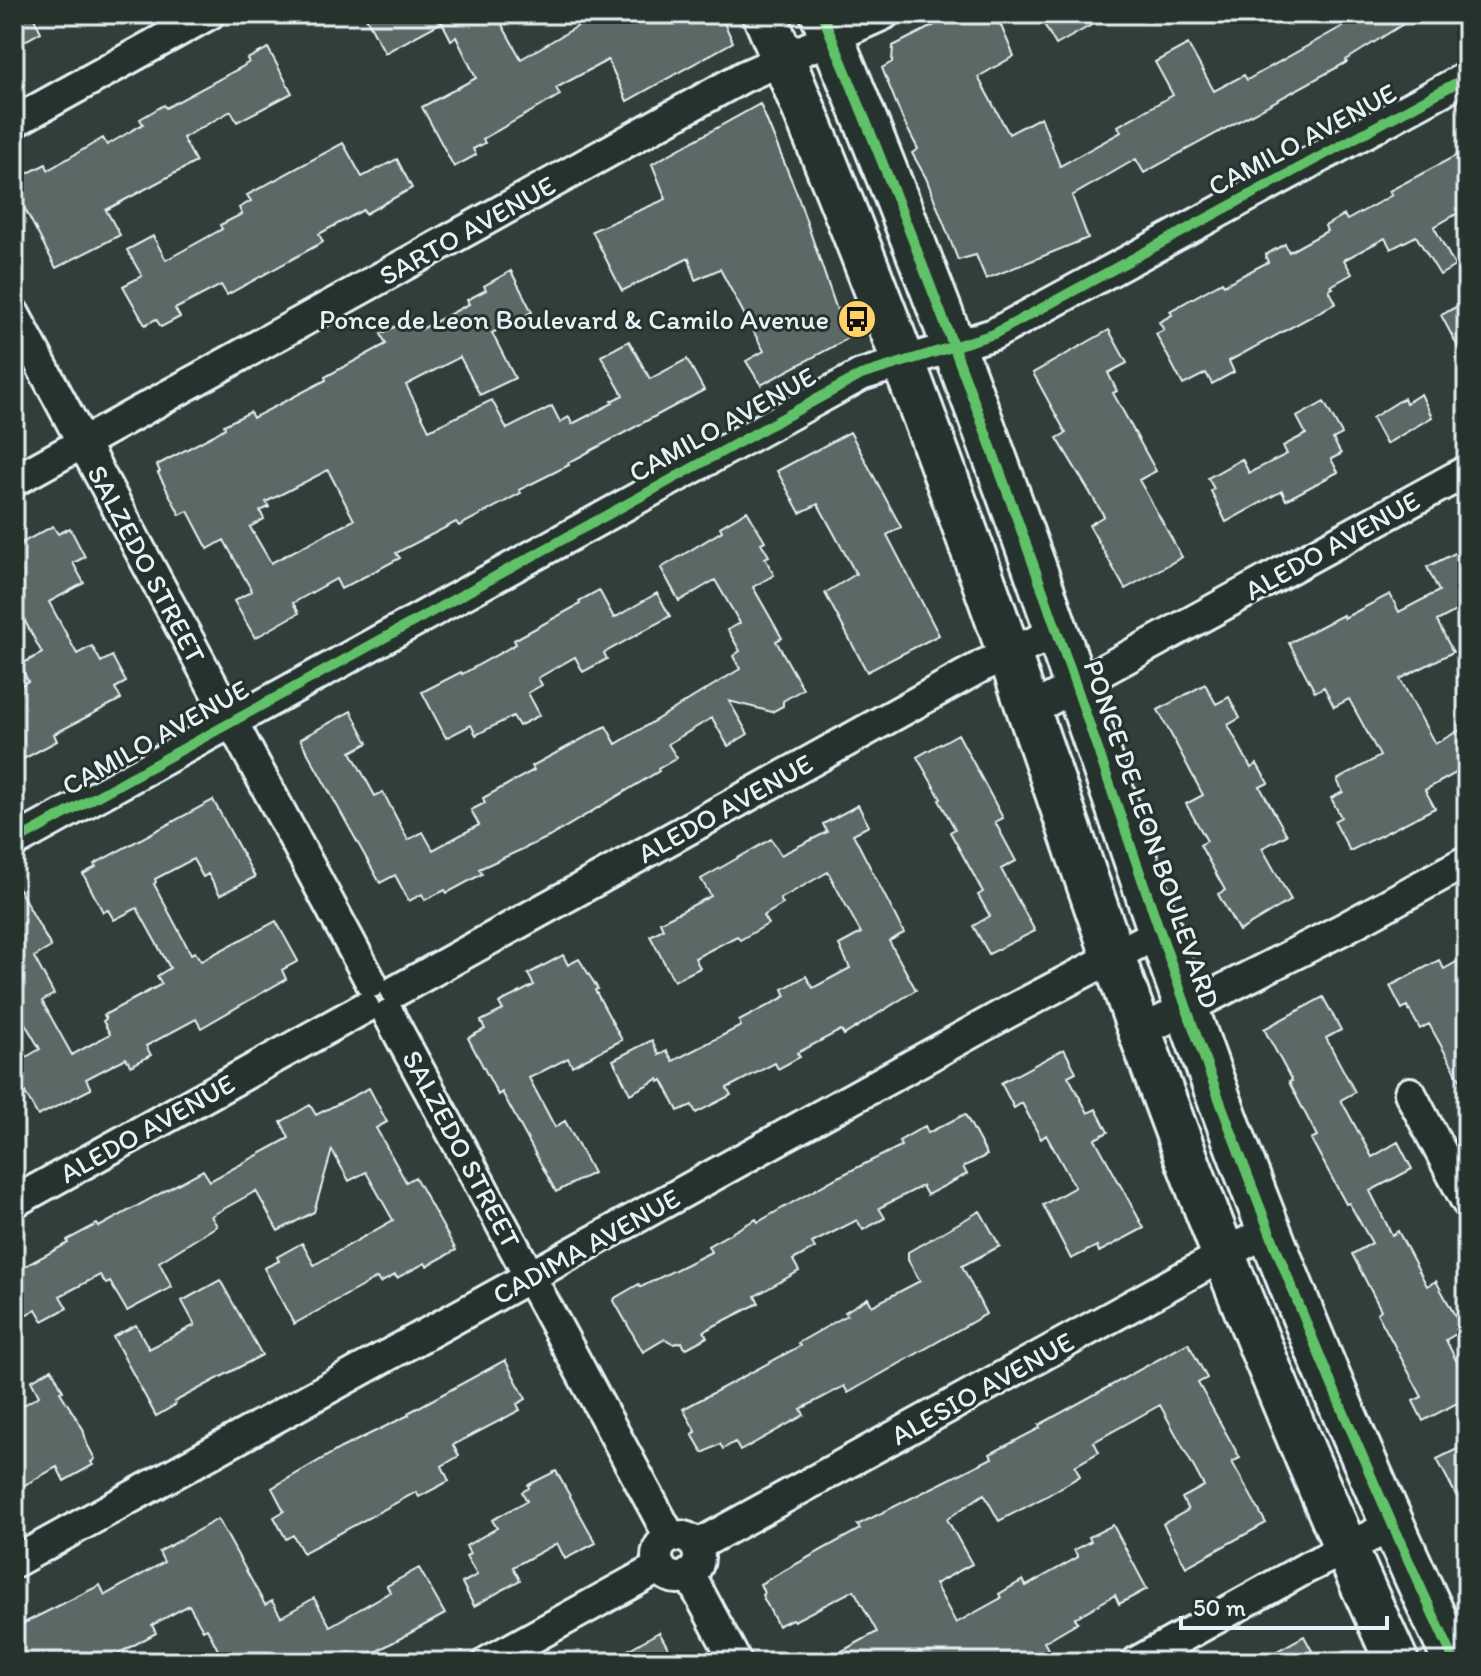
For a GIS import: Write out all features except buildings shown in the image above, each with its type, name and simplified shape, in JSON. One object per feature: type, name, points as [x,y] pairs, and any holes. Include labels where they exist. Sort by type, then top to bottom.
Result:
[{"type":"street","points":[[14,122],[209,14]]},
{"type":"street","points":[[764,14],[904,362],[1140,1032],[1223,1254],[1344,1547],[1397,1662]]},
{"type":"street","name":"SARTO AVENUE","points":[[14,481],[743,77],[783,59],[827,26],[884,14]]},
{"type":"street","name":"PONCE DE LEON BOULEVARD","points":[[827,26],[954,347],[1076,686],[1186,1009],[1269,1230],[1391,1526],[1455,1662]]},
{"type":"street","name":"CAMILO AVENUE","points":[[14,842],[861,375],[994,334],[1467,77]]},
{"type":"street","name":"SALZEDO STREET","points":[[14,314],[380,999],[685,1552],[736,1662]]},
{"type":"street","name":"ALEDO AVENUE","points":[[1029,711],[1467,471]]},
{"type":"street","name":"ALEDO AVENUE","points":[[14,1202],[1008,652],[1057,632]]},
{"type":"street","points":[[1140,1032],[1343,929],[1467,861]]},
{"type":"street","name":"CADIMA AVENUE","points":[[14,1562],[1113,955],[1160,932]]},
{"type":"street","points":[[1410,1093],[1467,1202]]},
{"type":"street","name":"ALESIO AVENUE","points":[[685,1552],[1269,1230]]},
{"type":"street","points":[[1137,1662],[1344,1547],[1391,1526]]},
{"type":"street","points":[[488,1662],[660,1567],[676,1578],[685,1552]]},
{"type":"cycle path","points":[[822,14],[890,180],[986,432],[1243,1163],[1335,1393],[1455,1662]]},
{"type":"cycle path","points":[[14,842],[861,375],[994,334],[1467,77]]},
{"type":"place","name":"Ponce de Leon Boulevard & Camilo Avenue","points":[[857,319]]}]
